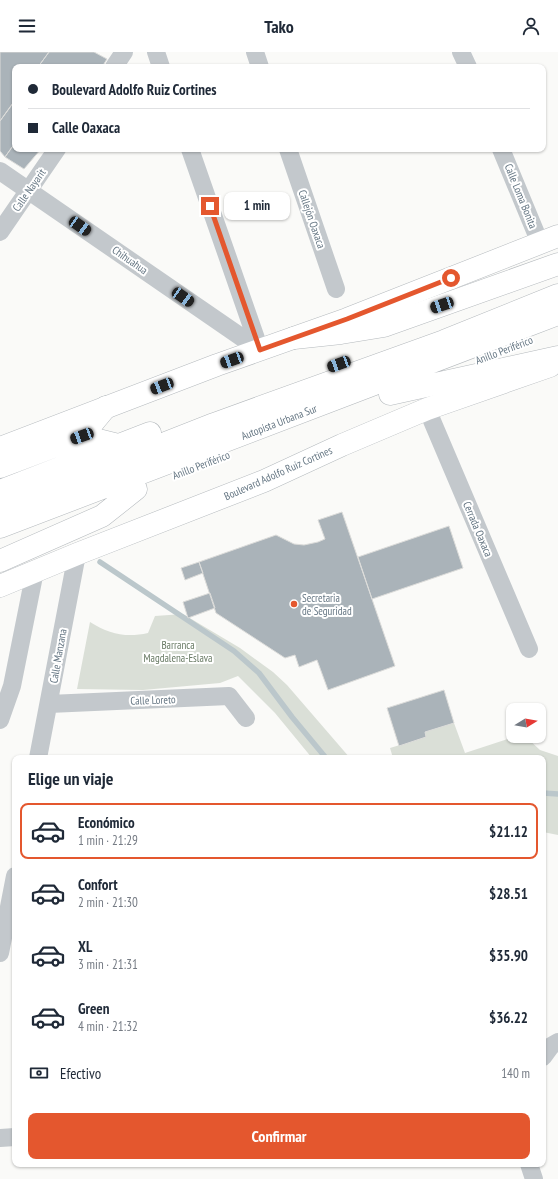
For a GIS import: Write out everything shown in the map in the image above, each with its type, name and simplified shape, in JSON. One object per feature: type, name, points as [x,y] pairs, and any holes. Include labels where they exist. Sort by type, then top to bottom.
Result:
[{"type":"main road","points":[[0,448],[106,407],[294,338],[549,240]]},
{"type":"main road","points":[[294,338],[342,333],[384,326],[558,264]]},
{"type":"main road","points":[[0,491],[118,445],[428,332],[558,282]]},
{"type":"main road","name":"Autopista Urbana Sur","points":[[0,508],[214,424],[444,341],[558,295]]},
{"type":"main road","name":"Autopista Urbana Sur","points":[[0,527],[558,314]]},
{"type":"main road","name":"Anillo Periférico","points":[[0,541],[558,329]]},
{"type":"main road","points":[[390,394],[558,357]]},
{"type":"main road","name":"Boulevard Adolfo Ruiz Cortines","points":[[0,586],[77,554],[264,482],[342,445],[427,409],[558,364]]},
{"type":"main road","points":[[0,467],[82,436],[106,407]]},
{"type":"main road","points":[[82,436],[118,445]]},
{"type":"main road","points":[[0,487],[40,475]]},
{"type":"main road","points":[[0,561],[102,516],[136,489]]},
{"type":"street","points":[[116,64],[124,52]]},
{"type":"street","points":[[156,52],[160,64]]},
{"type":"street","points":[[255,52],[259,64]]},
{"type":"street","points":[[461,52],[467,64]]},
{"type":"street","name":"Calle Nayarit","points":[[0,232],[55,152]]},
{"type":"street","points":[[191,152],[260,350]]},
{"type":"street","name":"Callejón Oaxaca","points":[[289,152],[336,289]]},
{"type":"street","name":"Calle Loma Bonita","points":[[503,152],[549,240]]},
{"type":"street","name":"Chihuahua","points":[[0,171],[260,350]]},
{"type":"street","name":"Cerrada Oaxaca","points":[[427,409],[529,649]]},
{"type":"street","name":"Calle Manzana","points":[[39,755],[77,554]]},
{"type":"street","points":[[0,720],[12,686],[35,571]]},
{"type":"street","name":"Calle Loreto","points":[[49,704],[229,696],[246,718]]},
{"type":"street","points":[[0,952],[10,925],[12,905]]},
{"type":"street","points":[[0,1138],[12,1136]]},
{"type":"street","points":[[530,1167],[534,1179]]},
{"type":"green space","name":"Barranca Magdalena-Eslava","points":[[183,614],[240,648],[273,672],[287,685],[347,755],[310,755],[275,713],[238,676],[220,683],[143,690],[77,689],[90,622],[111,632],[132,635],[148,633],[155,616]]},
{"type":"green space","points":[[454,723],[465,753],[506,740],[506,743],[532,743],[540,750],[558,756],[558,835],[546,833],[546,755],[392,755],[390,748],[426,737],[425,732]]},
{"type":"building","points":[[0,52],[49,52],[40,64],[12,64],[12,104],[0,121]]},
{"type":"building","points":[[49,52],[94,52],[107,59],[104,64],[40,64]]},
{"type":"building","points":[[12,105],[12,147],[5,157],[0,151],[0,121]]},
{"type":"building","points":[[12,147],[12,152],[38,152],[24,169],[5,157]]},
{"type":"building","name":"Secretaria de Seguridad","points":[[342,512],[395,666],[328,690],[317,660],[299,667],[295,655],[285,658],[216,613],[199,562],[276,535],[294,544],[304,545],[318,542],[325,539],[318,520]]},
{"type":"building","points":[[449,526],[463,568],[372,599],[358,557]]},
{"type":"building","points":[[199,562],[203,573],[185,580],[181,568]]},
{"type":"building","points":[[210,593],[215,608],[188,618],[183,602]]},
{"type":"building","points":[[444,690],[454,723],[425,732],[426,737],[399,746],[387,708]]},
{"type":"waterway","points":[[100,562],[234,651],[259,673],[292,717],[324,755]]},
{"type":"waterway","points":[[546,793],[558,794]]},
{"type":"place","name":"Secretaria de Seguridad","points":[[294,604]]},
{"type":"route","points":[[210,206],[260,350],[347,319],[451,278]]}]
